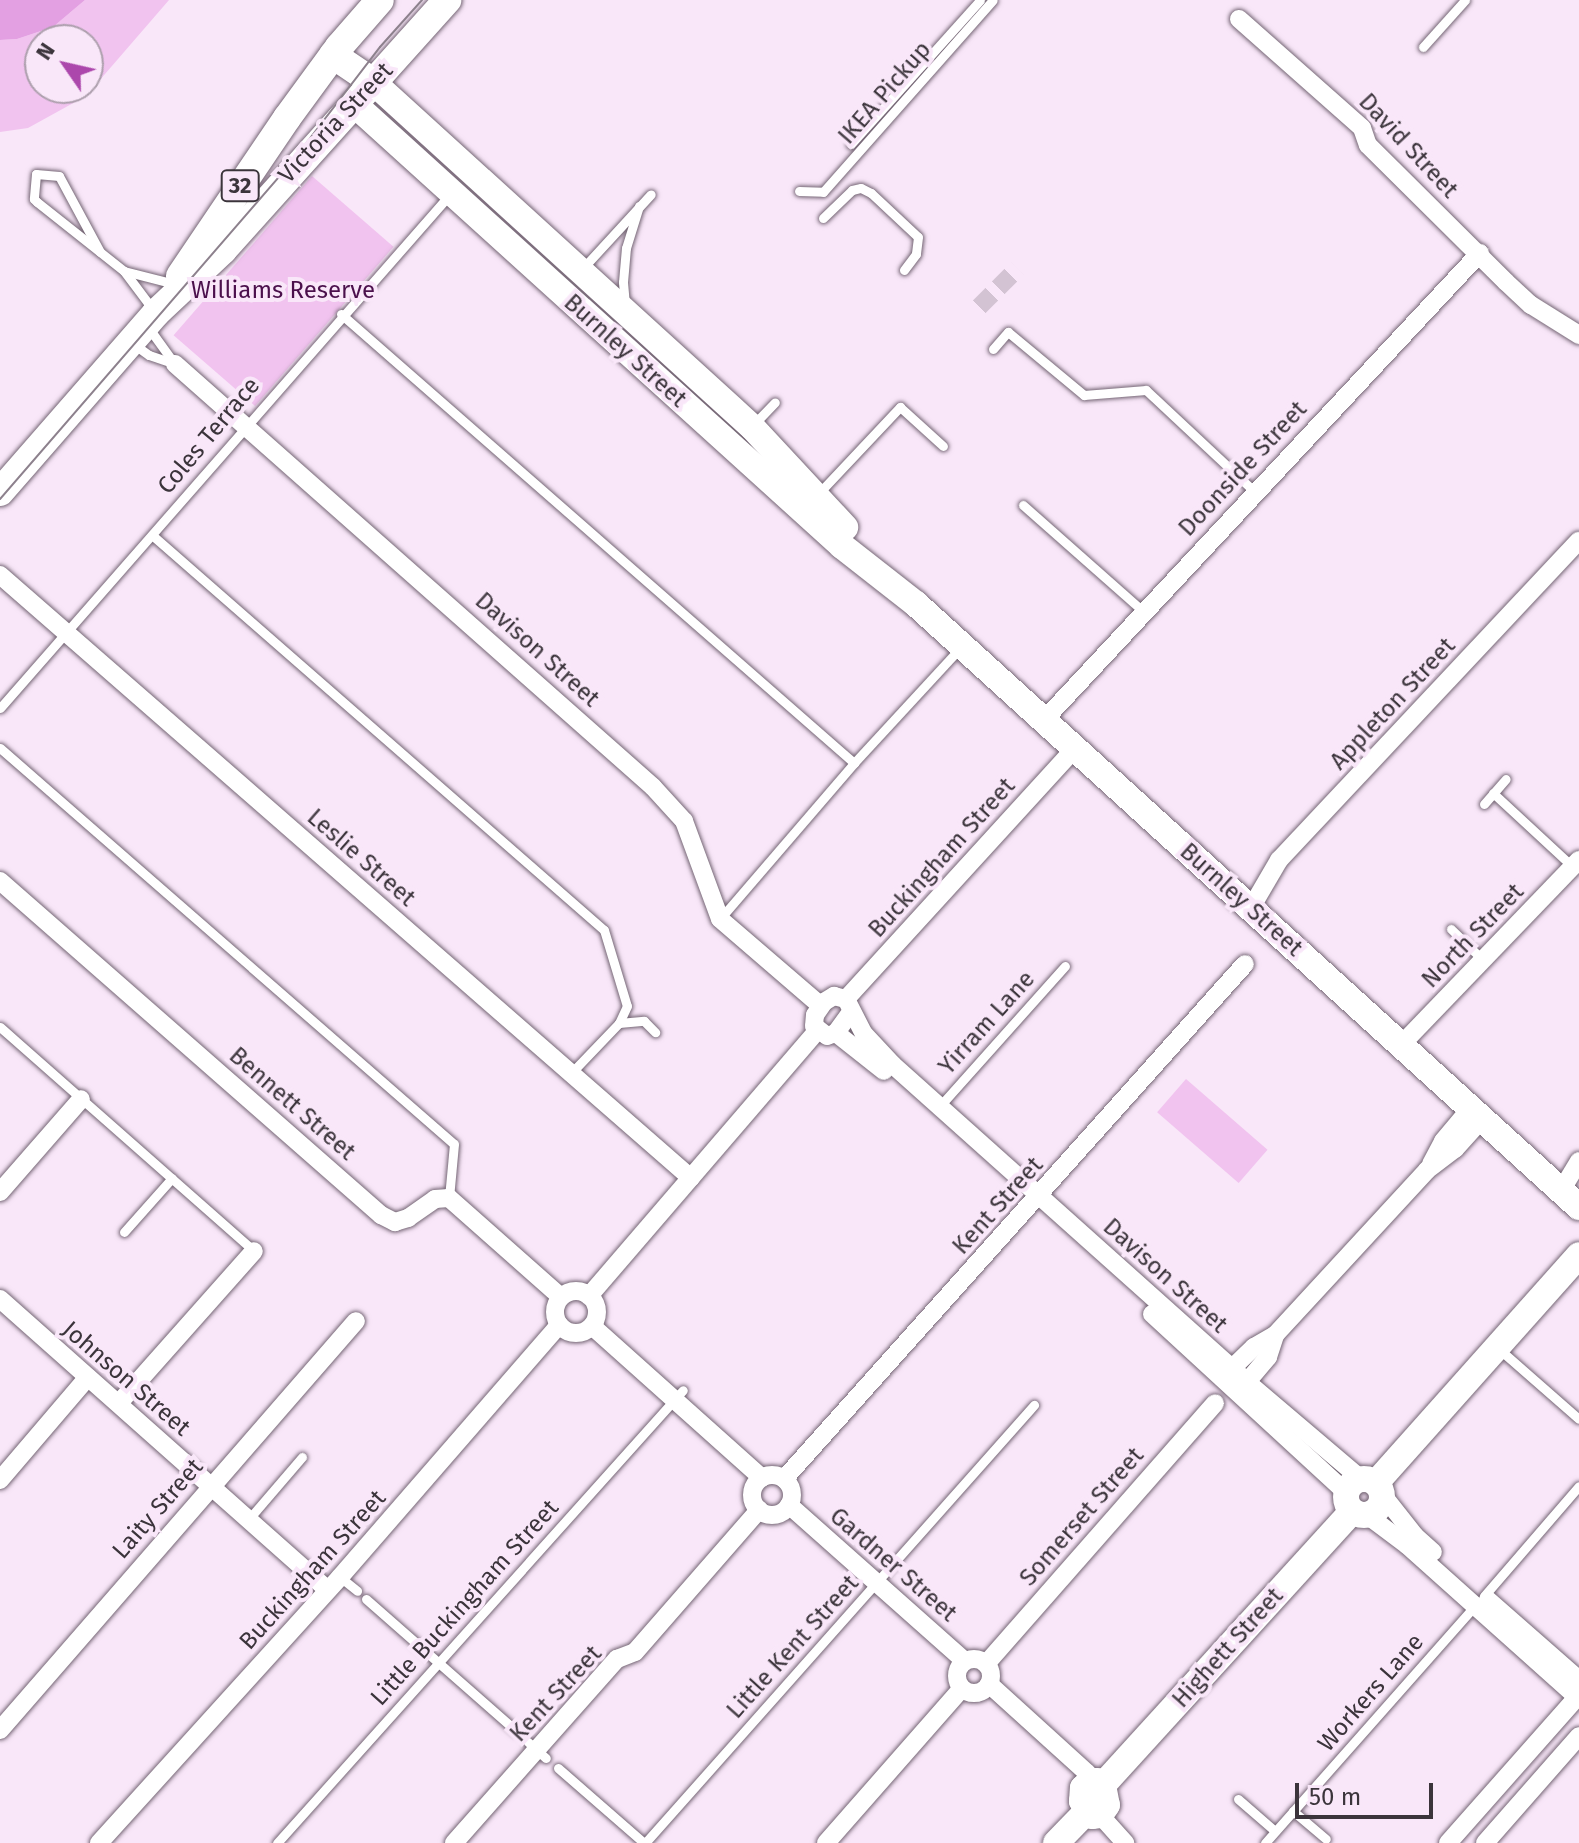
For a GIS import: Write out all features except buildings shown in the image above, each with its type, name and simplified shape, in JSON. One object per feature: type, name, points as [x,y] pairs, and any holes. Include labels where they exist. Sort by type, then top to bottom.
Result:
[{"type":"main road","name":"Victoria Street","points":[[0,492],[144,326],[330,59],[380,0]]},
{"type":"main road","name":"Victoria Street","points":[[144,326],[223,250],[447,0]]},
{"type":"main road","points":[[330,59],[373,82]]},
{"type":"main road","points":[[330,59],[335,81],[353,103]]},
{"type":"main road","name":"Burnley Street","points":[[373,82],[752,427],[903,593]]},
{"type":"main road","name":"Burnley Street","points":[[353,103],[558,292],[842,546],[903,593],[962,646],[1570,1199]]},
{"type":"main road","points":[[558,292],[581,270]]},
{"type":"main road","points":[[734,448],[752,427]]},
{"type":"main road","name":"Highett Street","points":[[1096,1783],[1364,1496],[1579,1255]]},
{"type":"main road","points":[[1056,1843],[1107,1805],[1096,1783]]},
{"type":"street","name":"David Street","points":[[1239,19],[1362,128],[1368,145],[1531,305],[1579,335]]},
{"type":"street","name":"Doonside Street","points":[[1044,720],[1254,491],[1480,253]]},
{"type":"street","name":"Davison Street","points":[[175,364],[653,787],[684,821],[720,919],[820,1005]]},
{"type":"street","name":"Appleton Street","points":[[1251,908],[1279,860],[1579,541]]},
{"type":"street","name":"Leslie Street","points":[[0,575],[691,1178]]},
{"type":"street","name":"Buckingham Street","points":[[827,1032],[1074,749]]},
{"type":"street","name":"North Street","points":[[1401,1045],[1576,864]]},
{"type":"street","name":"Bennett Street","points":[[0,881],[381,1215],[395,1222],[408,1218],[435,1199],[449,1198]]},
{"type":"street","name":"Kent Street","points":[[784,1479],[1245,964]]},
{"type":"street","points":[[589,1296],[691,1178],[827,1032],[813,1020],[820,1005],[834,996],[848,1006]]},
{"type":"street","name":"Davison Street","points":[[848,1006],[876,1048],[936,1110],[1579,1693]]},
{"type":"street","name":"Davison Street","points":[[827,1032],[936,1110]]},
{"type":"street","points":[[0,1192],[81,1099]]},
{"type":"street","points":[[1227,1372],[1275,1335],[1427,1170],[1443,1141],[1476,1114]]},
{"type":"street","points":[[1570,1199],[1579,1161]]},
{"type":"street","points":[[449,1198],[561,1297]]},
{"type":"street","points":[[119,1403],[254,1251]]},
{"type":"street","points":[[578,1291],[589,1296],[597,1314],[592,1326],[575,1333],[559,1325],[555,1307],[561,1297],[578,1291]]},
{"type":"street","name":"Johnson Street","points":[[0,1299],[248,1520],[334,1583]]},
{"type":"street","name":"Laity Street","points":[[0,1730],[209,1486],[356,1321]]},
{"type":"street","name":"Buckingham Street","points":[[99,1843],[334,1583],[559,1325]]},
{"type":"street","points":[[592,1326],[679,1395],[762,1478]]},
{"type":"street","points":[[1243,1387],[1268,1357],[1275,1335]]},
{"type":"street","points":[[0,1480],[88,1377]]},
{"type":"street","name":"Somerset Street","points":[[986,1664],[1215,1403]]},
{"type":"street","points":[[773,1475],[784,1479],[791,1489],[789,1505],[775,1515],[759,1510],[753,1493],[762,1478],[773,1475]]},
{"type":"street","name":"Davison Street","points":[[1364,1496],[1415,1536],[1479,1600]]},
{"type":"street","name":"Gardner Street","points":[[789,1505],[965,1661]]},
{"type":"street","name":"Kent Street","points":[[454,1843],[617,1659],[635,1652],[759,1510]]},
{"type":"street","points":[[976,1659],[986,1664],[991,1674],[989,1684],[977,1693],[962,1688],[957,1674],[965,1661],[976,1659]]},
{"type":"street","points":[[989,1684],[1096,1783]]},
{"type":"street","points":[[826,1843],[962,1688]]},
{"type":"street","points":[[1448,1843],[1579,1693]]},
{"type":"street","points":[[1485,1843],[1578,1739]]},
{"type":"street","points":[[1093,1813],[1125,1843]]},
{"type":"lane","name":"IKEA Pickup","points":[[851,144],[980,0]]},
{"type":"lane","name":"IKEA Pickup","points":[[799,191],[823,192],[993,0]]},
{"type":"lane","points":[[1423,47],[1465,0]]},
{"type":"lane","points":[[100,252],[60,177],[42,172],[36,174],[34,199],[100,252],[124,271],[175,284]]},
{"type":"lane","points":[[823,218],[852,190],[861,188],[871,193],[918,237],[916,254],[904,270]]},
{"type":"lane","name":"Coles Terrace","points":[[0,708],[341,314],[451,193]]},
{"type":"lane","points":[[581,270],[651,194]]},
{"type":"lane","points":[[626,311],[623,282],[626,248],[639,206]]},
{"type":"lane","points":[[124,271],[144,326]]},
{"type":"lane","points":[[341,314],[854,763]]},
{"type":"lane","name":"Davison Street","points":[[144,326],[149,355],[175,364]]},
{"type":"lane","name":"Davison Street","points":[[144,326],[161,341],[175,364]]},
{"type":"lane","points":[[993,349],[1008,332],[1084,395],[1146,390],[1254,491]]},
{"type":"lane","points":[[752,427],[775,402]]},
{"type":"lane","points":[[816,497],[900,407],[943,446]]},
{"type":"lane","points":[[1023,505],[1143,611]]},
{"type":"lane","points":[[152,535],[604,930],[627,1006],[619,1023],[571,1073]]},
{"type":"lane","points":[[720,919],[854,763],[962,646]]},
{"type":"lane","points":[[0,748],[454,1144],[449,1198]]},
{"type":"lane","points":[[1484,804],[1506,779]]},
{"type":"lane","points":[[1493,793],[1576,864]]},
{"type":"lane","points":[[1451,929],[1483,960]]},
{"type":"lane","name":"Yirram Lane","points":[[936,1110],[1065,966]]},
{"type":"lane","points":[[619,1023],[644,1021],[655,1032]]},
{"type":"lane","points":[[0,1027],[254,1251]]},
{"type":"lane","points":[[124,1232],[172,1178]]},
{"type":"lane","points":[[1497,1347],[1579,1419]]},
{"type":"lane","name":"Little Buckingham Street","points":[[277,1843],[679,1395]]},
{"type":"lane","name":"Little Kent Street","points":[[645,1843],[1034,1405]]},
{"type":"lane","points":[[248,1520],[302,1457]]},
{"type":"lane","name":"Workers Lane","points":[[1265,1843],[1579,1486]]},
{"type":"lane","points":[[334,1583],[357,1591]]},
{"type":"lane","points":[[366,1599],[516,1731]]},
{"type":"lane","points":[[558,1768],[645,1843]]},
{"type":"lane","points":[[1238,1799],[1275,1831]]},
{"type":"lane","points":[[1293,1811],[1326,1839]]},
{"type":"green space","points":[[85,0],[169,0],[104,75],[104,24],[57,24]]},
{"type":"green space","points":[[24,37],[24,104],[72,104],[28,128],[0,132],[0,40]]},
{"type":"green space","name":"Williams Reserve","points":[[312,176],[394,247],[255,406],[174,335]]},
{"type":"green space","points":[[1186,1079],[1268,1150],[1239,1183],[1157,1112]]},
{"type":"shaded area","points":[[0,0],[85,0],[57,24],[24,24],[24,37],[0,40]]},
{"type":"tunnel","points":[[979,307],[1017,269]]},
{"type":"tram line","points":[[0,499],[291,163],[380,47],[422,0]]}]
